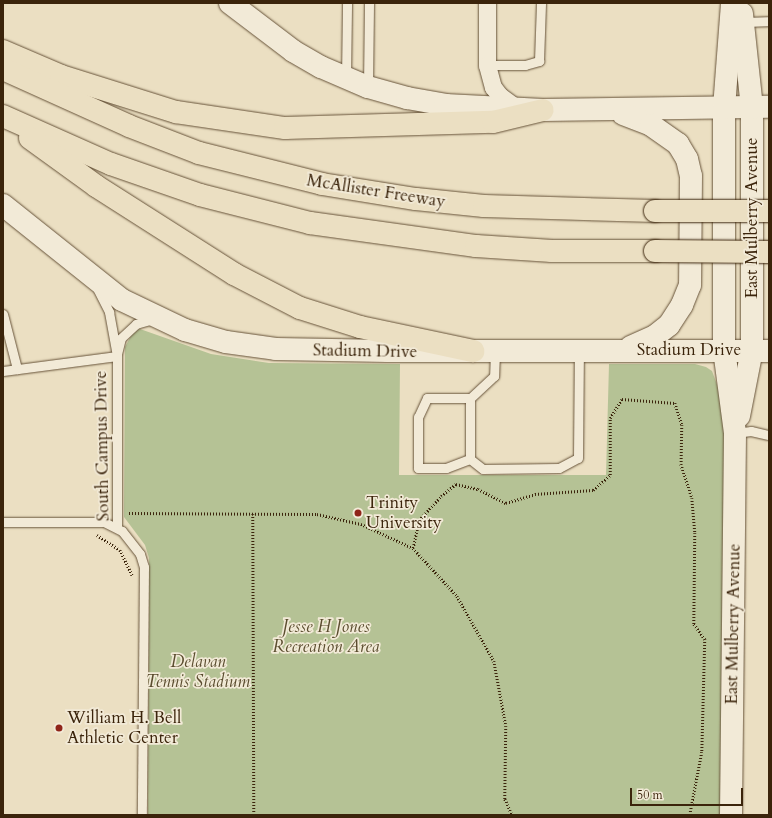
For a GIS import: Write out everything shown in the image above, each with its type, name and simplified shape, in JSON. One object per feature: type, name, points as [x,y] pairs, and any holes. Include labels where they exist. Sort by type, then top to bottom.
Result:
[{"type":"highway","points":[[3,51],[61,76],[176,112],[285,128],[493,122],[543,110]]},
{"type":"highway","name":"McAllister Freeway","points":[[3,69],[129,126],[199,154],[322,184],[416,199],[484,206],[655,211],[769,212]]},
{"type":"highway","points":[[3,117],[119,167],[200,195],[310,223],[476,246],[552,251],[769,252]]},
{"type":"highway","points":[[3,117],[109,194],[234,274],[300,308],[360,327],[473,351]]},
{"type":"main road","points":[[230,3],[294,51],[346,78],[368,87],[445,104],[543,110],[760,108]]},
{"type":"main road","name":"East Mulberry Avenue","points":[[735,433],[761,351],[760,108],[738,9]]},
{"type":"main road","name":"East Mulberry Avenue","points":[[731,815],[735,433],[724,350],[724,108],[738,9]]},
{"type":"main road","points":[[613,110],[664,132],[678,144],[687,159],[691,176],[690,286],[682,305],[669,325],[655,336],[621,350]]},
{"type":"main road","name":"Stadium Drive","points":[[3,205],[122,300],[185,330],[226,342],[276,349],[761,351]]},
{"type":"street","points":[[487,3],[487,65],[494,86],[500,96],[518,109]]},
{"type":"lane","points":[[346,78],[347,3]]},
{"type":"lane","points":[[368,87],[369,3]]},
{"type":"lane","points":[[487,65],[525,65],[536,63],[541,55],[541,3]]},
{"type":"lane","points":[[738,9],[769,21]]},
{"type":"lane","points":[[89,273],[109,312],[117,356]]},
{"type":"lane","points":[[3,314],[17,369]]},
{"type":"lane","points":[[117,356],[121,338],[131,328],[136,324],[159,318]]},
{"type":"lane","points":[[470,459],[483,469],[560,468],[578,458],[579,350]]},
{"type":"lane","points":[[470,459],[446,468],[418,468],[418,417],[427,398],[470,398],[494,376],[495,351]]},
{"type":"lane","points":[[3,371],[117,356]]},
{"type":"lane","name":"South Campus Drive","points":[[117,356],[117,527],[140,554],[144,566],[142,815]]},
{"type":"lane","points":[[470,398],[470,459]]},
{"type":"lane","points":[[735,433],[751,432],[769,434]]},
{"type":"lane","points":[[3,522],[104,522],[117,527]]},
{"type":"path","points":[[413,548],[419,520],[441,496],[456,484],[478,489],[506,503],[535,494],[593,490],[610,475],[610,418],[622,399],[675,403],[682,425],[681,464],[692,505],[694,624],[705,639],[702,752],[690,815]]},
{"type":"path","points":[[128,513],[317,514],[361,524],[413,548],[457,596],[494,661],[506,726],[504,799],[512,815]]},
{"type":"path","points":[[253,514],[254,815]]},
{"type":"path","points":[[91,535],[99,535],[120,550],[133,579]]},
{"type":"green space","name":"Jesse H Jones Recreation Area","points":[[140,329],[211,354],[269,363],[400,364],[399,475],[606,475],[609,364],[695,364],[706,367],[712,371],[719,390],[725,435],[722,815],[148,815],[149,558],[145,545],[124,517],[125,347],[133,332]]},
{"type":"place","name":"Trinity University","points":[[358,513]]},
{"type":"place","name":"William H. Bell Athletic Center","points":[[59,728]]},
{"type":"park label","name":"Delavan Tennis Stadium","points":[[198,672]]}]
